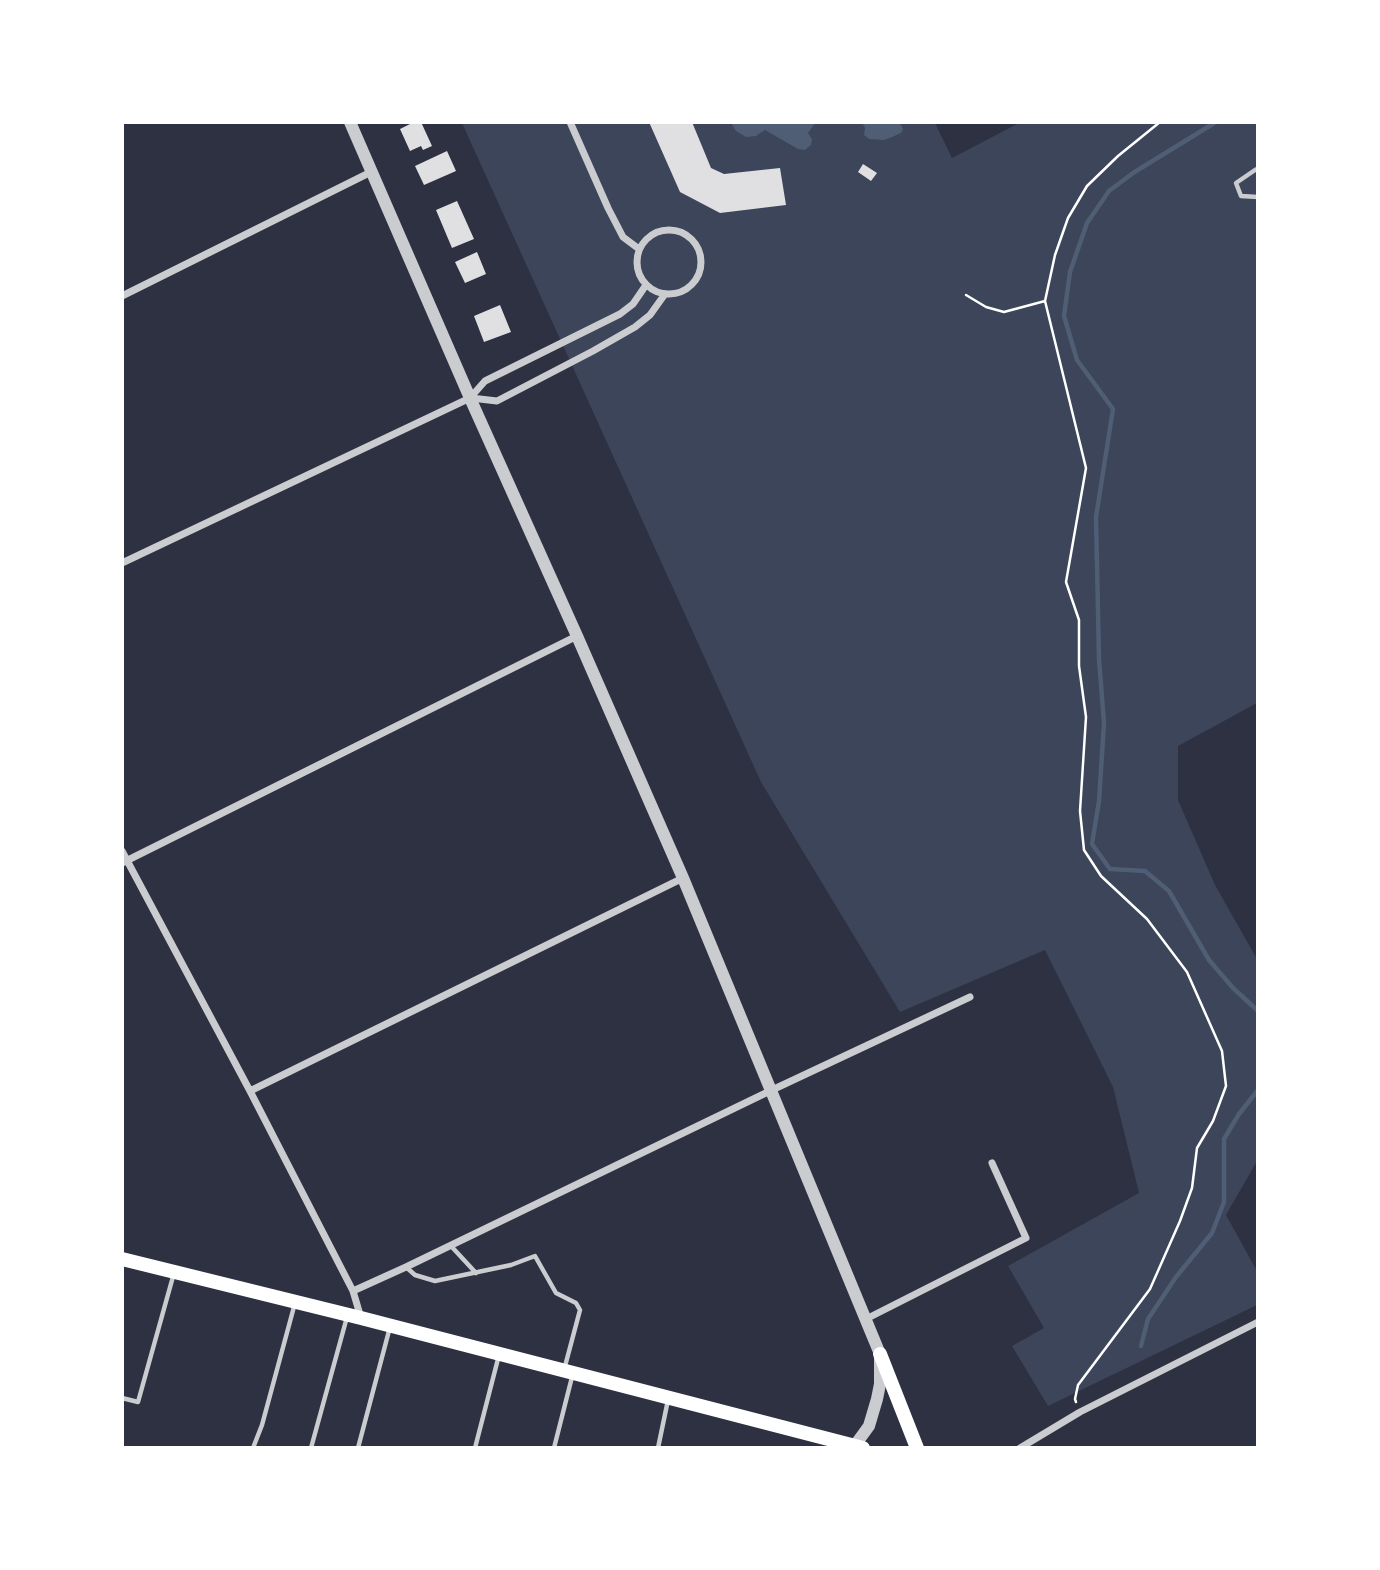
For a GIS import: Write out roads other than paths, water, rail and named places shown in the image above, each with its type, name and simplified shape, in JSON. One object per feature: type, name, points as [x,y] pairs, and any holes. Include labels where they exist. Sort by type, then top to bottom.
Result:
[{"type":"main road","points":[[122,1259],[857,1447]]},
{"type":"main road","points":[[880,1353],[917,1447]]},
{"type":"street","points":[[350,122],[683,878],[880,1353],[877,1399],[869,1426],[857,1447]]},
{"type":"street","points":[[570,122],[622,237],[639,249]]},
{"type":"street","points":[[122,296],[371,172]]},
{"type":"street","points":[[673,230],[691,239],[701,257],[701,267],[691,285],[683,290],[665,294],[646,285],[641,277],[637,268],[639,249],[653,234],[673,230]]},
{"type":"street","points":[[122,563],[470,398],[485,381],[620,314],[633,304],[646,285]]},
{"type":"street","points":[[470,398],[497,401],[593,351],[635,327],[650,315],[665,294]]},
{"type":"street","points":[[125,862],[577,636]]},
{"type":"street","points":[[122,851],[125,862],[250,1091],[353,1291],[354,1317]]},
{"type":"street","points":[[250,1091],[683,878]]},
{"type":"street","points":[[353,1291],[970,997]]},
{"type":"street","points":[[866,1319],[1026,1238],[992,1164]]},
{"type":"street","points":[[1020,1447],[1080,1412],[1258,1322]]},
{"type":"lane","points":[[1258,169],[1236,183],[1241,196],[1258,197]]},
{"type":"lane","points":[[450,1245],[476,1273]]},
{"type":"lane","points":[[406,1267],[415,1275],[435,1281],[511,1265],[535,1256],[556,1293],[576,1303],[580,1310],[554,1447]]},
{"type":"lane","points":[[122,1398],[138,1402],[174,1272]]},
{"type":"lane","points":[[253,1447],[262,1425],[295,1302]]},
{"type":"lane","points":[[310,1447],[354,1317]]},
{"type":"lane","points":[[358,1447],[390,1326]]},
{"type":"lane","points":[[475,1447],[499,1354]]},
{"type":"lane","points":[[658,1447],[668,1397]]},
{"type":"waterway","points":[[1216,122],[1133,173],[1109,191],[1087,223],[1070,272],[1064,316],[1077,360],[1113,409],[1096,517],[1099,659],[1104,723],[1099,801],[1092,844],[1110,869],[1145,871],[1169,891],[1209,960],[1258,1011]]},
{"type":"waterway","points":[[1141,1346],[1148,1319],[1176,1277],[1212,1233],[1224,1202],[1224,1139],[1258,1090]]}]
